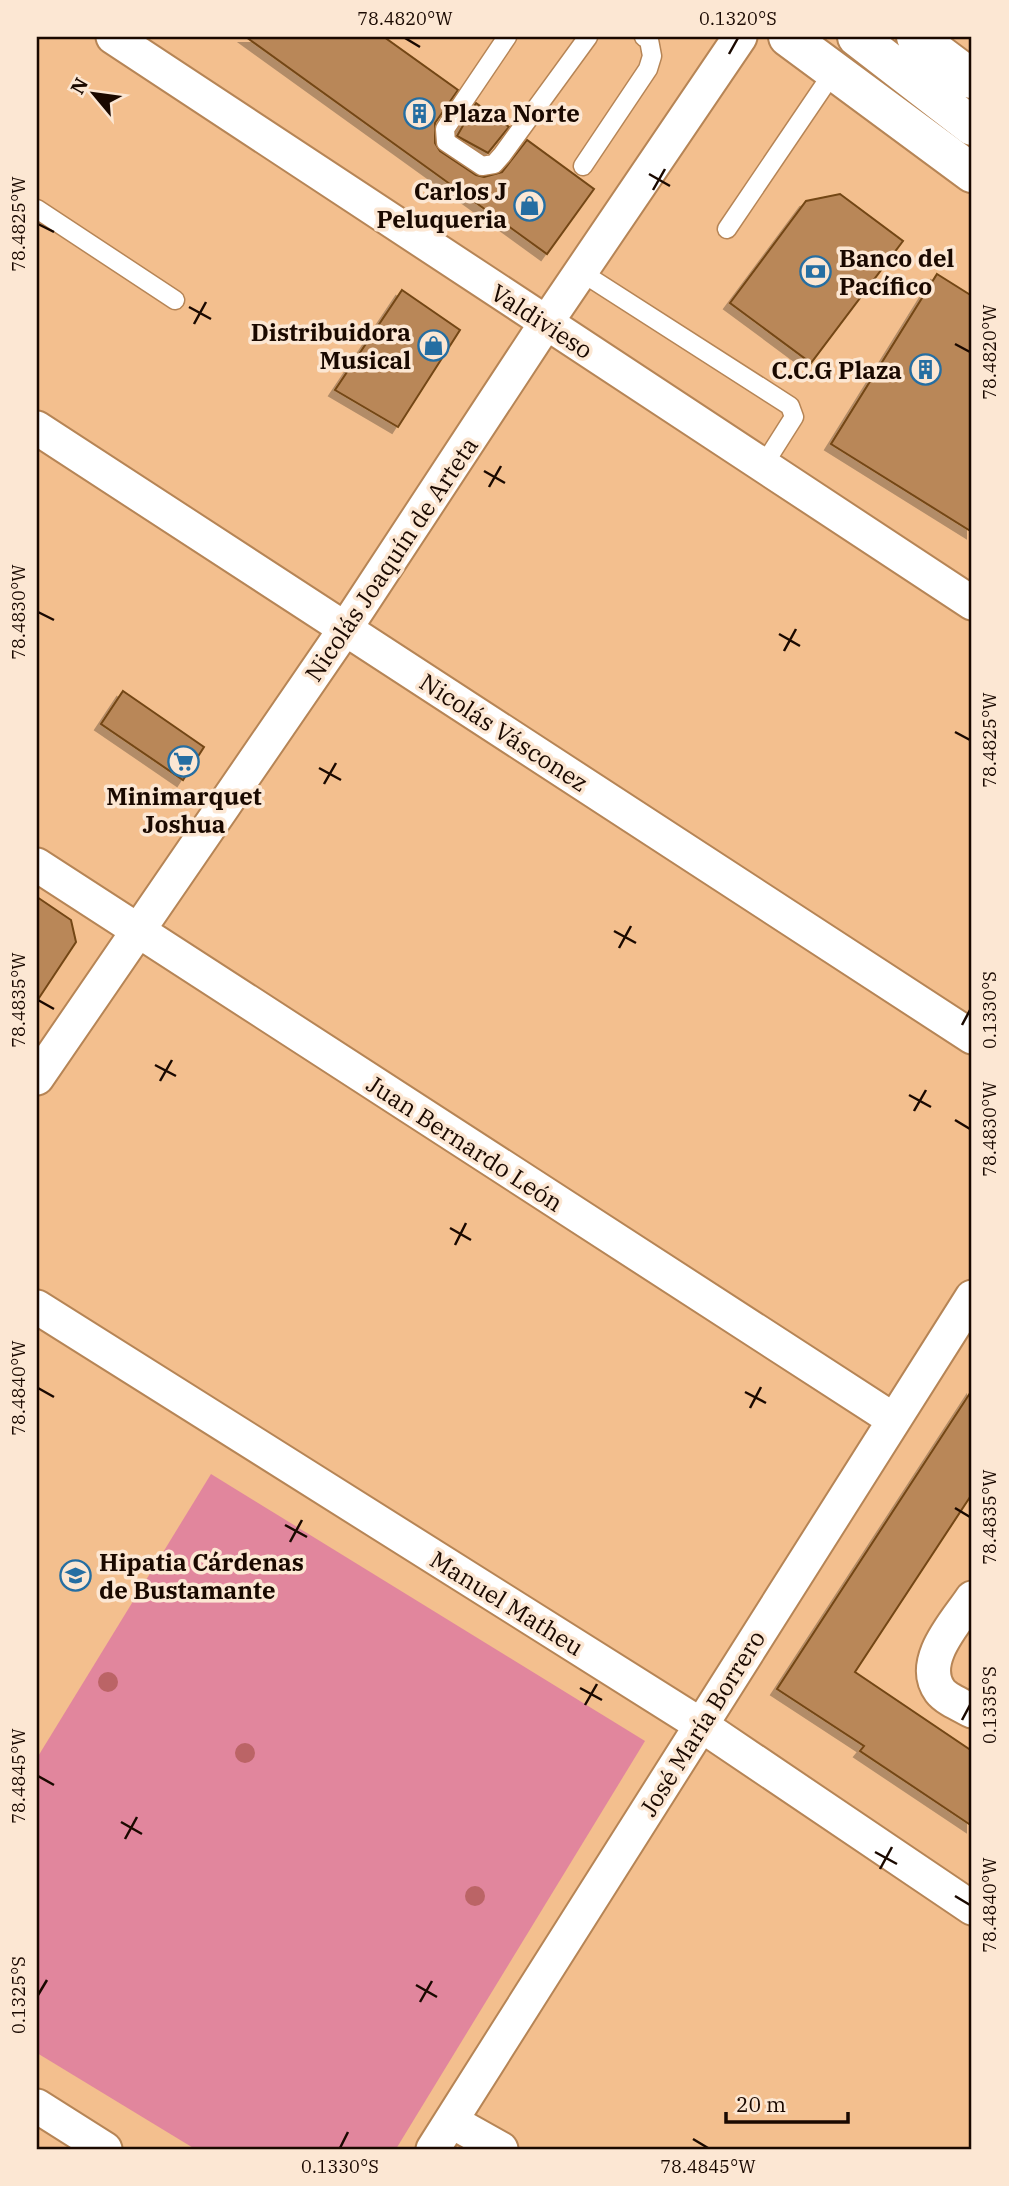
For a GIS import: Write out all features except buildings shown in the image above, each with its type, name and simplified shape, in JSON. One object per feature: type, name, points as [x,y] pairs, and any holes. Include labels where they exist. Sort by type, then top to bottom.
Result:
[{"type":"main road","points":[[788,37],[972,173]]},
{"type":"main road","points":[[857,37],[972,126]]},
{"type":"main road","points":[[916,37],[972,79]]},
{"type":"street","name":"Valdivieso","points":[[113,37],[972,603]]},
{"type":"street","name":"Nicolás Joaquín de Arteta","points":[[37,1078],[345,629],[546,323],[740,37]]},
{"type":"street","name":"Nicolás Vásconez","points":[[37,428],[972,1037]]},
{"type":"street","name":"Juan Bernardo León","points":[[37,865],[894,1420]]},
{"type":"street","name":"José María Borrero","points":[[433,2149],[972,1297]]},
{"type":"street","name":"Manuel Matheu","points":[[37,1307],[701,1725],[972,1908]]},
{"type":"street","points":[[972,1598],[937,1651],[934,1673],[940,1691],[972,1712]]},
{"type":"street","points":[[37,2106],[105,2149]]},
{"type":"street","points":[[451,2121],[501,2149]]},
{"type":"lane","points":[[507,37],[445,129],[446,142],[482,166],[494,164],[502,155],[588,37]]},
{"type":"lane","points":[[583,166],[648,69],[652,56],[649,40],[644,37]]},
{"type":"lane","points":[[727,229],[835,71]]},
{"type":"lane","points":[[37,209],[175,300]]},
{"type":"lane","points":[[582,272],[790,406],[794,417],[763,466]]},
{"type":"shaded area","points":[[211,1474],[645,1741],[396,2149],[195,2149],[37,2053],[37,1758]]},
{"type":"place","name":"Plaza Norte","points":[[420,113]]},
{"type":"place","name":"Carlos J Peluqueria","points":[[530,205]]},
{"type":"place","name":"Banco del Pacífico","points":[[816,272]]},
{"type":"place","name":"Distribuidora Musical","points":[[434,346]]},
{"type":"place","name":"C.C.G Plaza","points":[[925,370]]},
{"type":"place","name":"Minimarquet Joshua","points":[[184,762]]},
{"type":"place","name":"Hipatia Cárdenas de Bustamante","points":[[76,1576]]}]
